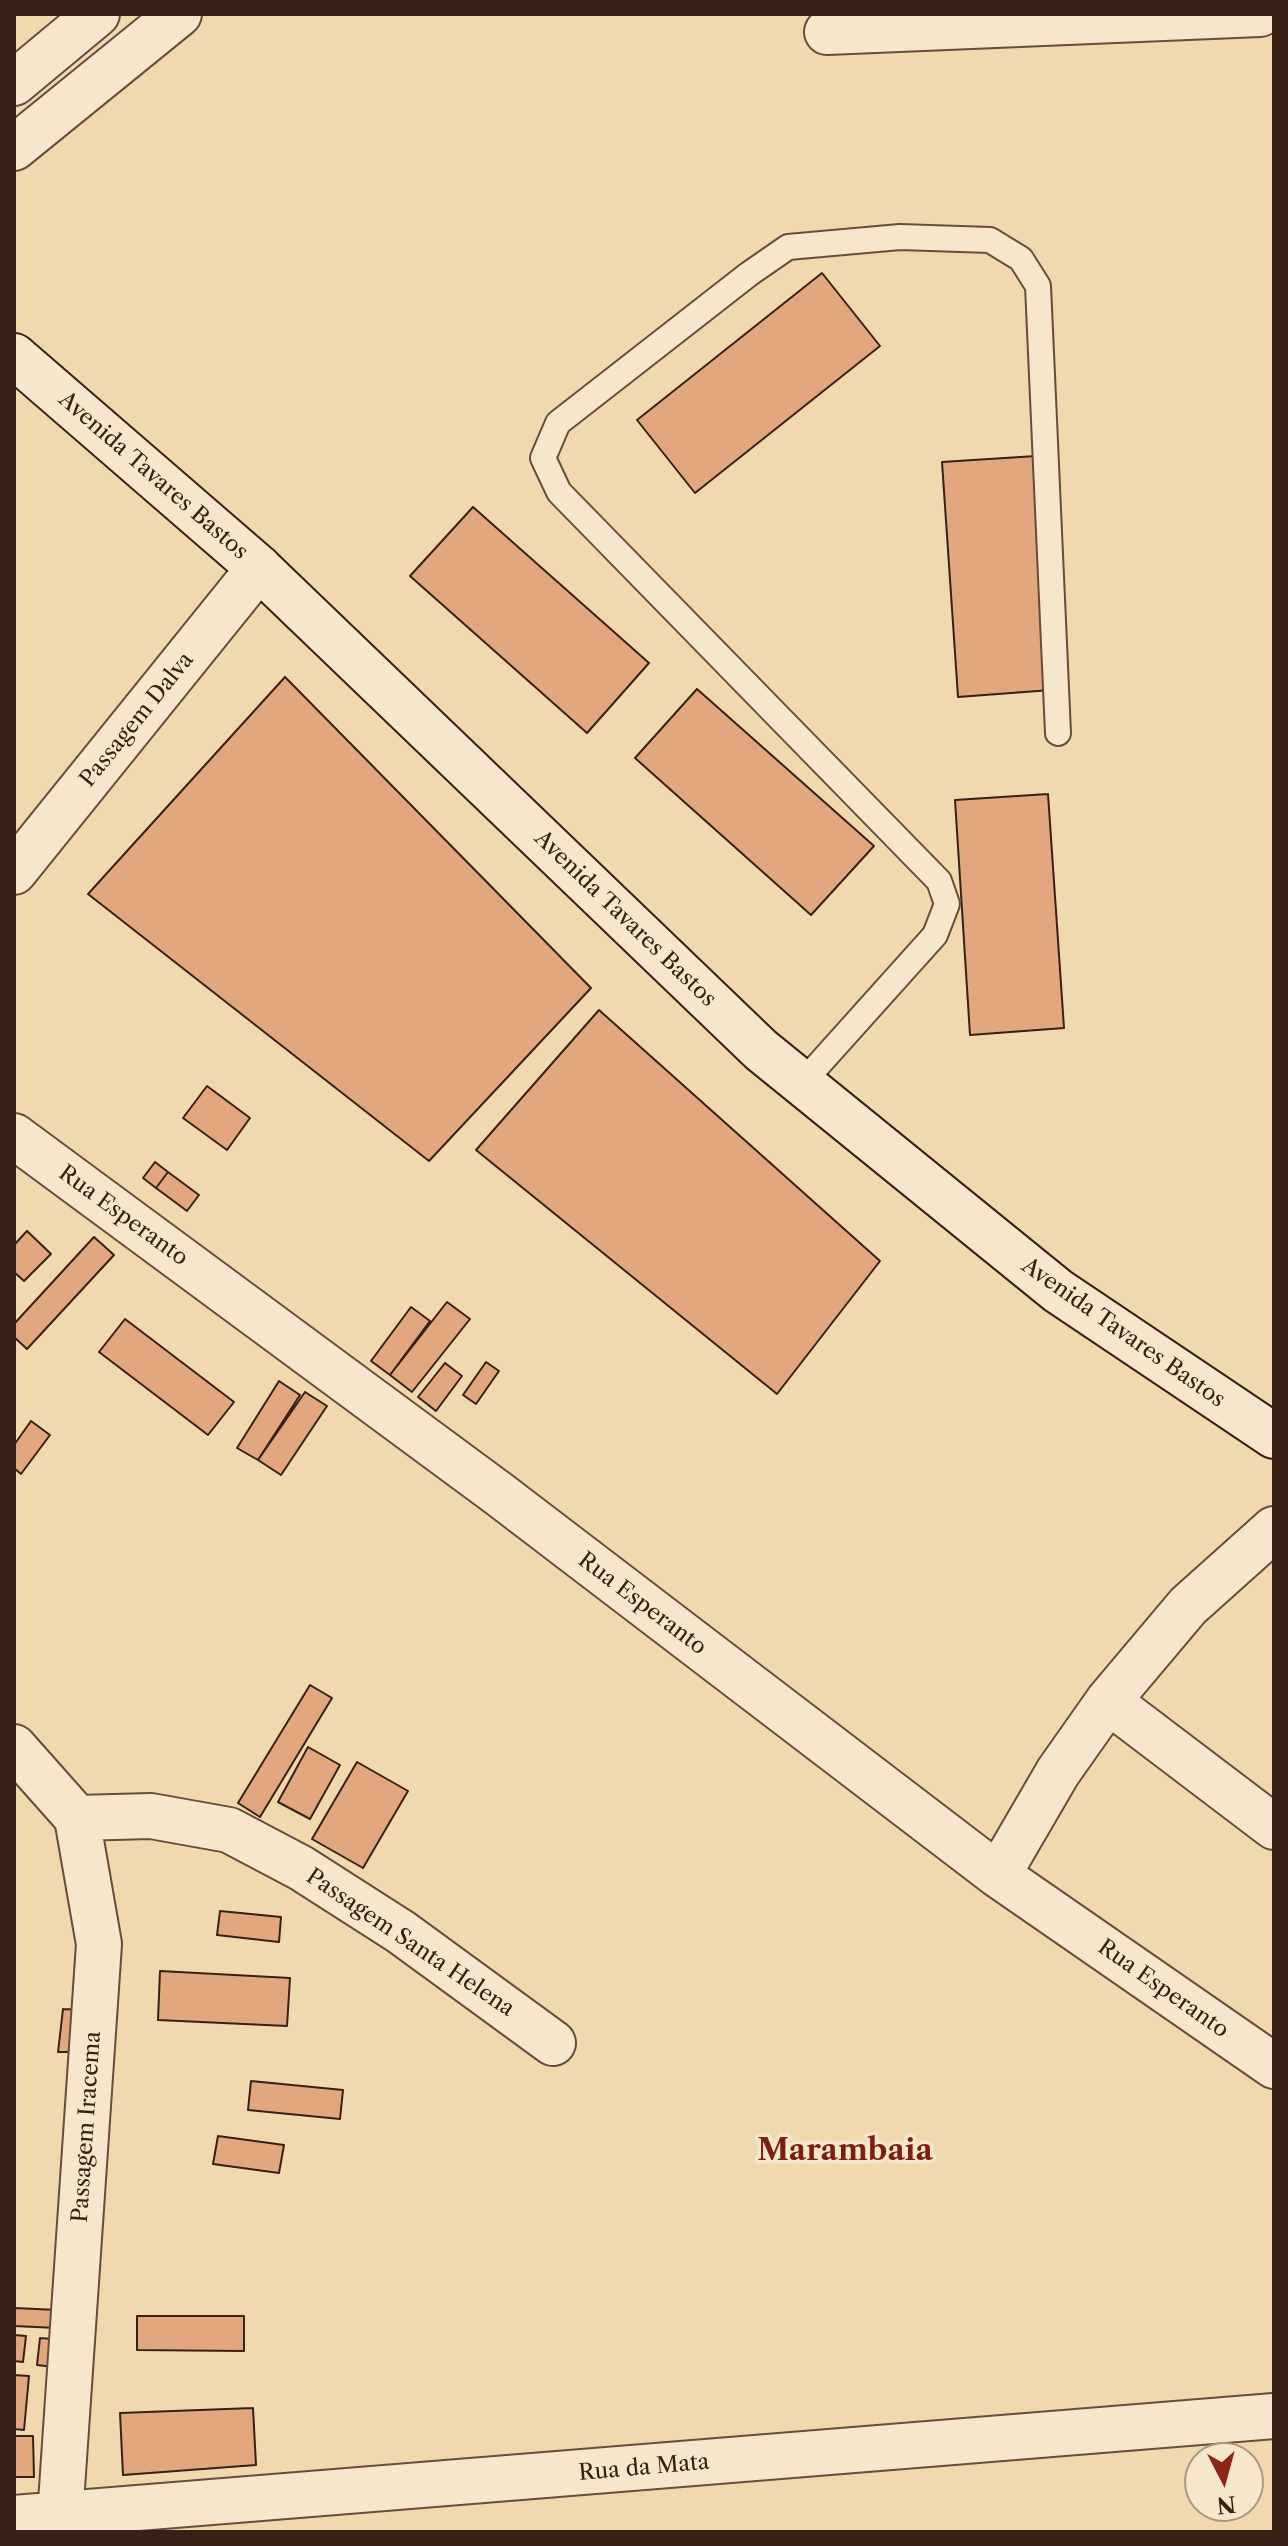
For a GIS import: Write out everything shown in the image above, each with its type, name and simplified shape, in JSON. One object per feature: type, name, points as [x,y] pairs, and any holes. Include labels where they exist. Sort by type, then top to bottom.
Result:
[{"type":"street","points":[[14,83],[97,14]]},
{"type":"street","points":[[14,148],[179,14]]},
{"type":"street","points":[[827,32],[1260,14]]},
{"type":"street","name":"Avenida Tavares Bastos","points":[[14,356],[259,568],[761,1050],[1058,1291],[1274,1436]]},
{"type":"street","name":"Passagem Dalva","points":[[14,872],[259,568]]},
{"type":"street","name":"Rua Esperanto","points":[[14,1136],[499,1494],[998,1875],[1274,2066]]},
{"type":"street","points":[[998,1875],[1058,1772],[1108,1701],[1188,1606],[1274,1529]]},
{"type":"street","points":[[1108,1701],[1274,1827]]},
{"type":"street","points":[[14,1747],[77,1818]]},
{"type":"street","name":"Passagem Santa Helena","points":[[77,1818],[151,1816],[229,1830],[301,1868],[401,1932],[553,2043]]},
{"type":"street","name":"Passagem Iracema","points":[[60,2524],[99,1944],[77,1818]]},
{"type":"street","name":"Rua da Mata","points":[[14,2518],[60,2524],[1274,2416]]},
{"type":"lane","points":[[803,1082],[935,935],[947,904],[939,881],[559,492],[543,458],[558,423],[788,247],[900,237],[990,240],[1021,259],[1038,286],[1058,733]]},
{"type":"building","points":[[822,273],[880,346],[695,493],[637,420]]},
{"type":"building","points":[[1036,456],[1051,690],[958,697],[942,462]]},
{"type":"building","points":[[473,507],[649,663],[587,733],[410,576]]},
{"type":"building","points":[[285,677],[591,988],[429,1161],[88,894]]},
{"type":"building","points":[[697,689],[874,846],[811,915],[635,758]]},
{"type":"building","points":[[1048,794],[1064,1028],[970,1035],[955,800]]},
{"type":"building","points":[[599,1010],[880,1261],[777,1394],[476,1150]]},
{"type":"building","points":[[207,1086],[250,1118],[227,1150],[183,1118]]},
{"type":"building","points":[[155,1162],[168,1172],[156,1188],[143,1178]]},
{"type":"building","points":[[168,1172],[199,1195],[187,1211],[156,1188]]},
{"type":"building","points":[[27,1231],[51,1254],[24,1281],[14,1272],[14,1245]]},
{"type":"building","points":[[94,1237],[114,1255],[27,1349],[14,1337],[14,1324]]},
{"type":"building","points":[[447,1302],[470,1319],[412,1392],[390,1375]]},
{"type":"building","points":[[411,1307],[430,1321],[390,1375],[371,1361]]},
{"type":"building","points":[[125,1319],[234,1402],[208,1435],[99,1352]]},
{"type":"building","points":[[486,1362],[499,1371],[476,1404],[463,1395]]},
{"type":"building","points":[[445,1363],[462,1376],[436,1411],[418,1397]]},
{"type":"building","points":[[279,1381],[300,1395],[258,1460],[237,1448]]},
{"type":"building","points":[[305,1392],[327,1406],[281,1475],[258,1460]]},
{"type":"building","points":[[31,1421],[50,1435],[21,1474],[14,1468],[14,1445]]},
{"type":"building","points":[[310,1685],[332,1698],[260,1817],[238,1803]]},
{"type":"building","points":[[308,1747],[340,1765],[310,1819],[278,1802]]},
{"type":"building","points":[[357,1762],[408,1791],[363,1868],[312,1839]]},
{"type":"building","points":[[220,1911],[281,1917],[279,1942],[217,1935]]},
{"type":"building","points":[[160,1971],[290,1978],[287,2026],[158,2020]]},
{"type":"building","points":[[63,2009],[92,2010],[90,2052],[58,2052]]},
{"type":"building","points":[[251,2081],[343,2090],[340,2119],[248,2110]]},
{"type":"building","points":[[218,2136],[284,2145],[279,2173],[213,2164]]},
{"type":"building","points":[[14,2308],[58,2310],[57,2328],[14,2326]]},
{"type":"building","points":[[137,2316],[244,2316],[244,2351],[137,2350]]},
{"type":"building","points":[[14,2335],[26,2336],[23,2362],[14,2361]]},
{"type":"building","points":[[40,2338],[64,2340],[62,2368],[37,2365]]},
{"type":"building","points":[[14,2375],[29,2376],[24,2430],[14,2429]]},
{"type":"building","points":[[253,2408],[256,2465],[123,2475],[120,2413]]},
{"type":"building","points":[[14,2436],[33,2436],[34,2477],[14,2477]]},
{"type":"district","name":"Marambaia","points":[[845,2151]]}]
